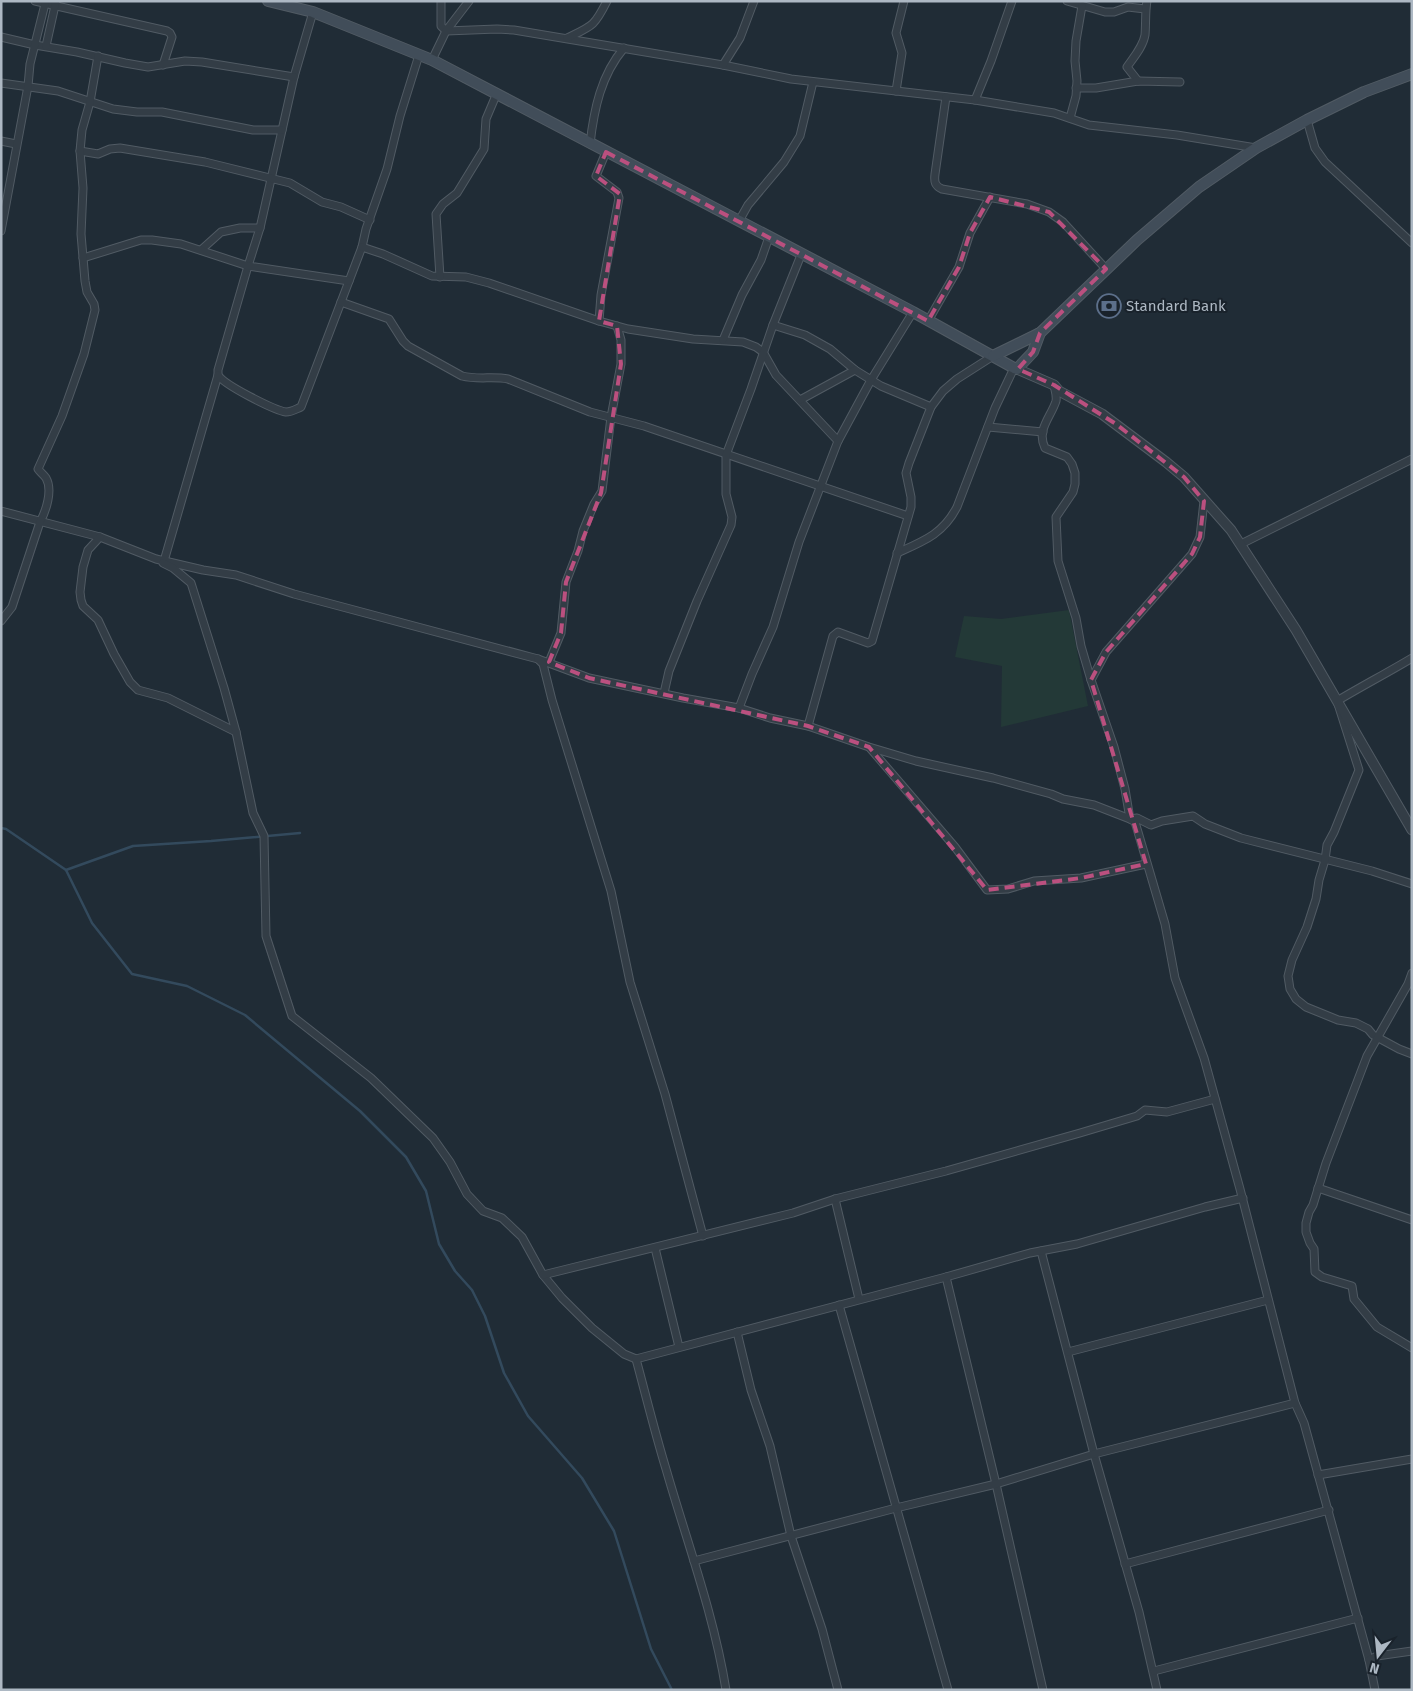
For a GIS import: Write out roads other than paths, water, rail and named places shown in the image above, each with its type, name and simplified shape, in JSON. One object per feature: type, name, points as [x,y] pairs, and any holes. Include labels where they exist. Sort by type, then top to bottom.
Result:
[{"type":"main road","points":[[268,1],[313,12],[432,60],[913,312],[1016,369],[1034,352],[1040,333]]},
{"type":"main road","points":[[993,356],[1040,333],[1137,240],[1199,187],[1256,148],[1364,92],[1412,74]]},
{"type":"street","points":[[35,1],[45,4],[56,4],[167,31],[172,37],[163,65]]},
{"type":"street","points":[[441,1],[441,26],[446,31],[514,30],[723,65],[792,79],[975,100],[1054,113],[1088,125],[1177,135],[1256,148]]},
{"type":"street","points":[[432,60],[446,31],[469,1]]},
{"type":"street","points":[[566,38],[597,21],[607,1]]},
{"type":"street","points":[[723,65],[740,38],[754,1]]},
{"type":"street","points":[[896,91],[902,52],[896,33],[904,1]]},
{"type":"street","points":[[975,100],[1012,1]]},
{"type":"street","points":[[1067,1],[1105,12],[1114,12],[1128,7],[1146,5],[1145,37],[1127,67],[1138,82]]},
{"type":"street","points":[[1,231],[28,86],[29,70],[45,4]]},
{"type":"street","points":[[46,46],[56,4]]},
{"type":"street","points":[[1070,118],[1076,88],[1076,41],[1082,6]]},
{"type":"street","points":[[160,560],[218,375],[260,228],[294,77],[313,12]]},
{"type":"street","points":[[1,37],[125,63],[148,66],[185,61],[202,62],[294,77]]},
{"type":"street","points":[[590,144],[592,121],[599,94],[612,62],[624,48]]},
{"type":"street","points":[[218,375],[225,383],[272,407],[286,412],[301,407],[362,248],[387,170],[400,116],[419,54]]},
{"type":"street","points":[[1,621],[12,607],[43,515],[50,489],[47,479],[38,469],[62,416],[84,354],[95,310],[94,304],[87,292],[83,258],[80,219],[83,188],[80,151],[82,130],[90,102],[98,56]]},
{"type":"street","points":[[739,221],[748,205],[784,162],[800,136],[813,82]]},
{"type":"street","points":[[1076,88],[1096,88],[1138,82],[1180,82]]},
{"type":"street","points":[[1,83],[58,91],[113,109],[137,112],[162,112],[254,130],[282,130]]},
{"type":"street","points":[[440,277],[436,214],[443,204],[456,193],[484,149],[486,118],[497,94]]},
{"type":"street","points":[[946,97],[934,182],[936,186],[942,189],[1026,204],[1049,212],[1063,222],[1106,269]]},
{"type":"street","points":[[1307,120],[1315,148],[1324,162],[1412,243]]},
{"type":"street","points":[[1,141],[16,144]]},
{"type":"street","points":[[80,151],[98,154],[110,149],[120,148],[206,162],[290,183],[322,202],[341,207],[370,220]]},
{"type":"street","points":[[598,321],[600,295],[619,198],[617,192],[596,176],[606,152]]},
{"type":"street","points":[[928,321],[959,267],[970,233],[990,197]]},
{"type":"street","points":[[202,250],[221,232],[240,228],[260,228]]},
{"type":"street","points":[[1403,236],[1412,237]]},
{"type":"street","points":[[723,340],[742,295],[761,260],[769,237]]},
{"type":"street","points":[[83,258],[140,240],[152,240],[181,244],[248,266],[349,281]]},
{"type":"street","points":[[362,248],[383,254],[432,276],[466,277],[489,283],[598,321],[675,337],[743,342],[756,347],[763,352],[776,375],[838,441]]},
{"type":"street","points":[[664,693],[669,671],[697,601],[731,525],[732,517],[726,494],[726,455],[772,325],[801,255]]},
{"type":"street","points":[[340,302],[389,319],[408,346],[454,373],[471,378],[498,377],[508,379],[572,406],[644,426],[908,516]]},
{"type":"street","points":[[739,708],[773,627],[798,542],[838,441],[871,380],[913,312]]},
{"type":"street","points":[[772,325],[805,335],[830,348],[855,370],[881,386],[931,407]]},
{"type":"street","points":[[549,662],[561,633],[566,582],[594,504],[602,491],[611,417],[621,364],[621,340],[618,326]]},
{"type":"street","points":[[808,726],[833,636],[838,632],[868,643],[872,641],[908,516],[911,497],[906,473],[908,463],[931,407],[943,391],[957,379],[993,356]]},
{"type":"street","points":[[897,553],[926,540],[940,531],[950,520],[957,508],[1003,388],[1016,369],[1054,385],[1059,390],[1102,414],[1144,444],[1184,477],[1231,530],[1296,630],[1412,830]]},
{"type":"street","points":[[800,400],[855,370]]},
{"type":"street","points":[[1054,385],[1056,399],[1044,426],[1042,439],[1045,448],[1067,457],[1075,473],[1073,492],[1056,517],[1058,561],[1076,618],[1081,646],[1091,680],[1112,739],[1125,789],[1130,818],[1134,822],[1165,924],[1175,978],[1204,1058],[1243,1198],[1295,1403],[1304,1423],[1370,1660],[1375,1690]]},
{"type":"street","points":[[988,427],[1043,432]]},
{"type":"street","points":[[1241,544],[1412,458]]},
{"type":"street","points":[[1091,680],[1106,652],[1192,554],[1200,537],[1204,501]]},
{"type":"street","points":[[1,511],[100,537],[160,560],[236,575],[294,594],[549,662],[590,678],[739,708],[770,718],[808,726],[869,747],[939,767],[978,774],[1063,799],[1094,805],[1153,825],[1162,821],[1193,816],[1206,824],[1241,838],[1372,871],[1412,884]]},
{"type":"street","points":[[100,537],[88,550],[80,592],[81,600],[83,606],[98,620],[130,682],[138,690],[168,698],[236,732]]},
{"type":"street","points":[[160,560],[184,577],[195,590],[222,679],[236,732],[253,813],[264,836],[266,936],[292,1016],[371,1078],[433,1138],[450,1162],[468,1194],[482,1211],[502,1218],[522,1237],[543,1275],[562,1298],[592,1328],[624,1354],[636,1359],[1041,1251],[1077,1244],[1186,1212],[1243,1198]]},
{"type":"street","points":[[1337,701],[1412,658]]},
{"type":"street","points":[[538,659],[543,664],[552,700],[611,891],[630,982],[665,1094],[703,1236]]},
{"type":"street","points":[[1337,701],[1359,770],[1327,845],[1326,860],[1307,928],[1292,960],[1288,976],[1290,989],[1296,1000],[1306,1007],[1338,1020],[1356,1023],[1368,1029],[1373,1035],[1412,1054]]},
{"type":"street","points":[[869,747],[955,847],[978,881],[987,890],[1008,889],[1034,881],[1081,878],[1146,864]]},
{"type":"street","points":[[1412,973],[1408,984],[1367,1056],[1306,1223],[1310,1244],[1314,1249],[1315,1272],[1322,1277],[1352,1286],[1354,1299],[1377,1327],[1412,1348]]},
{"type":"street","points":[[543,1275],[793,1214],[834,1199],[946,1171],[1080,1133],[1137,1116],[1145,1110],[1167,1112],[1214,1099]]},
{"type":"street","points":[[1318,1188],[1412,1220]]},
{"type":"street","points":[[834,1199],[859,1299]]},
{"type":"street","points":[[655,1248],[679,1348]]},
{"type":"street","points":[[1041,1251],[1094,1454],[1154,1671],[1157,1690]]},
{"type":"street","points":[[946,1277],[1043,1690]]},
{"type":"street","points":[[1068,1352],[1268,1300]]},
{"type":"street","points":[[839,1304],[948,1690]]},
{"type":"street","points":[[737,1332],[750,1390],[770,1446],[791,1536],[822,1630],[838,1690]]},
{"type":"street","points":[[636,1359],[665,1467],[694,1561],[721,1662],[726,1690]]},
{"type":"street","points":[[694,1561],[996,1484],[1094,1454],[1295,1403]]},
{"type":"street","points":[[1318,1475],[1412,1459]]},
{"type":"street","points":[[1125,1564],[1329,1510]]},
{"type":"street","points":[[1154,1671],[1358,1618]]},
{"type":"street","points":[[1370,1660],[1377,1656],[1412,1651]]},
{"type":"waterway","points":[[1,828],[6,829],[66,870],[92,923],[132,974],[187,986],[245,1015],[360,1111],[406,1157],[426,1191],[439,1244],[455,1271],[472,1290],[485,1316],[504,1373],[528,1416],[582,1478],[614,1531],[651,1649],[672,1690]]},
{"type":"waterway","points":[[66,870],[133,846],[300,833]]},
{"type":"place","name":"Standard Bank","points":[[1109,306]]}]
